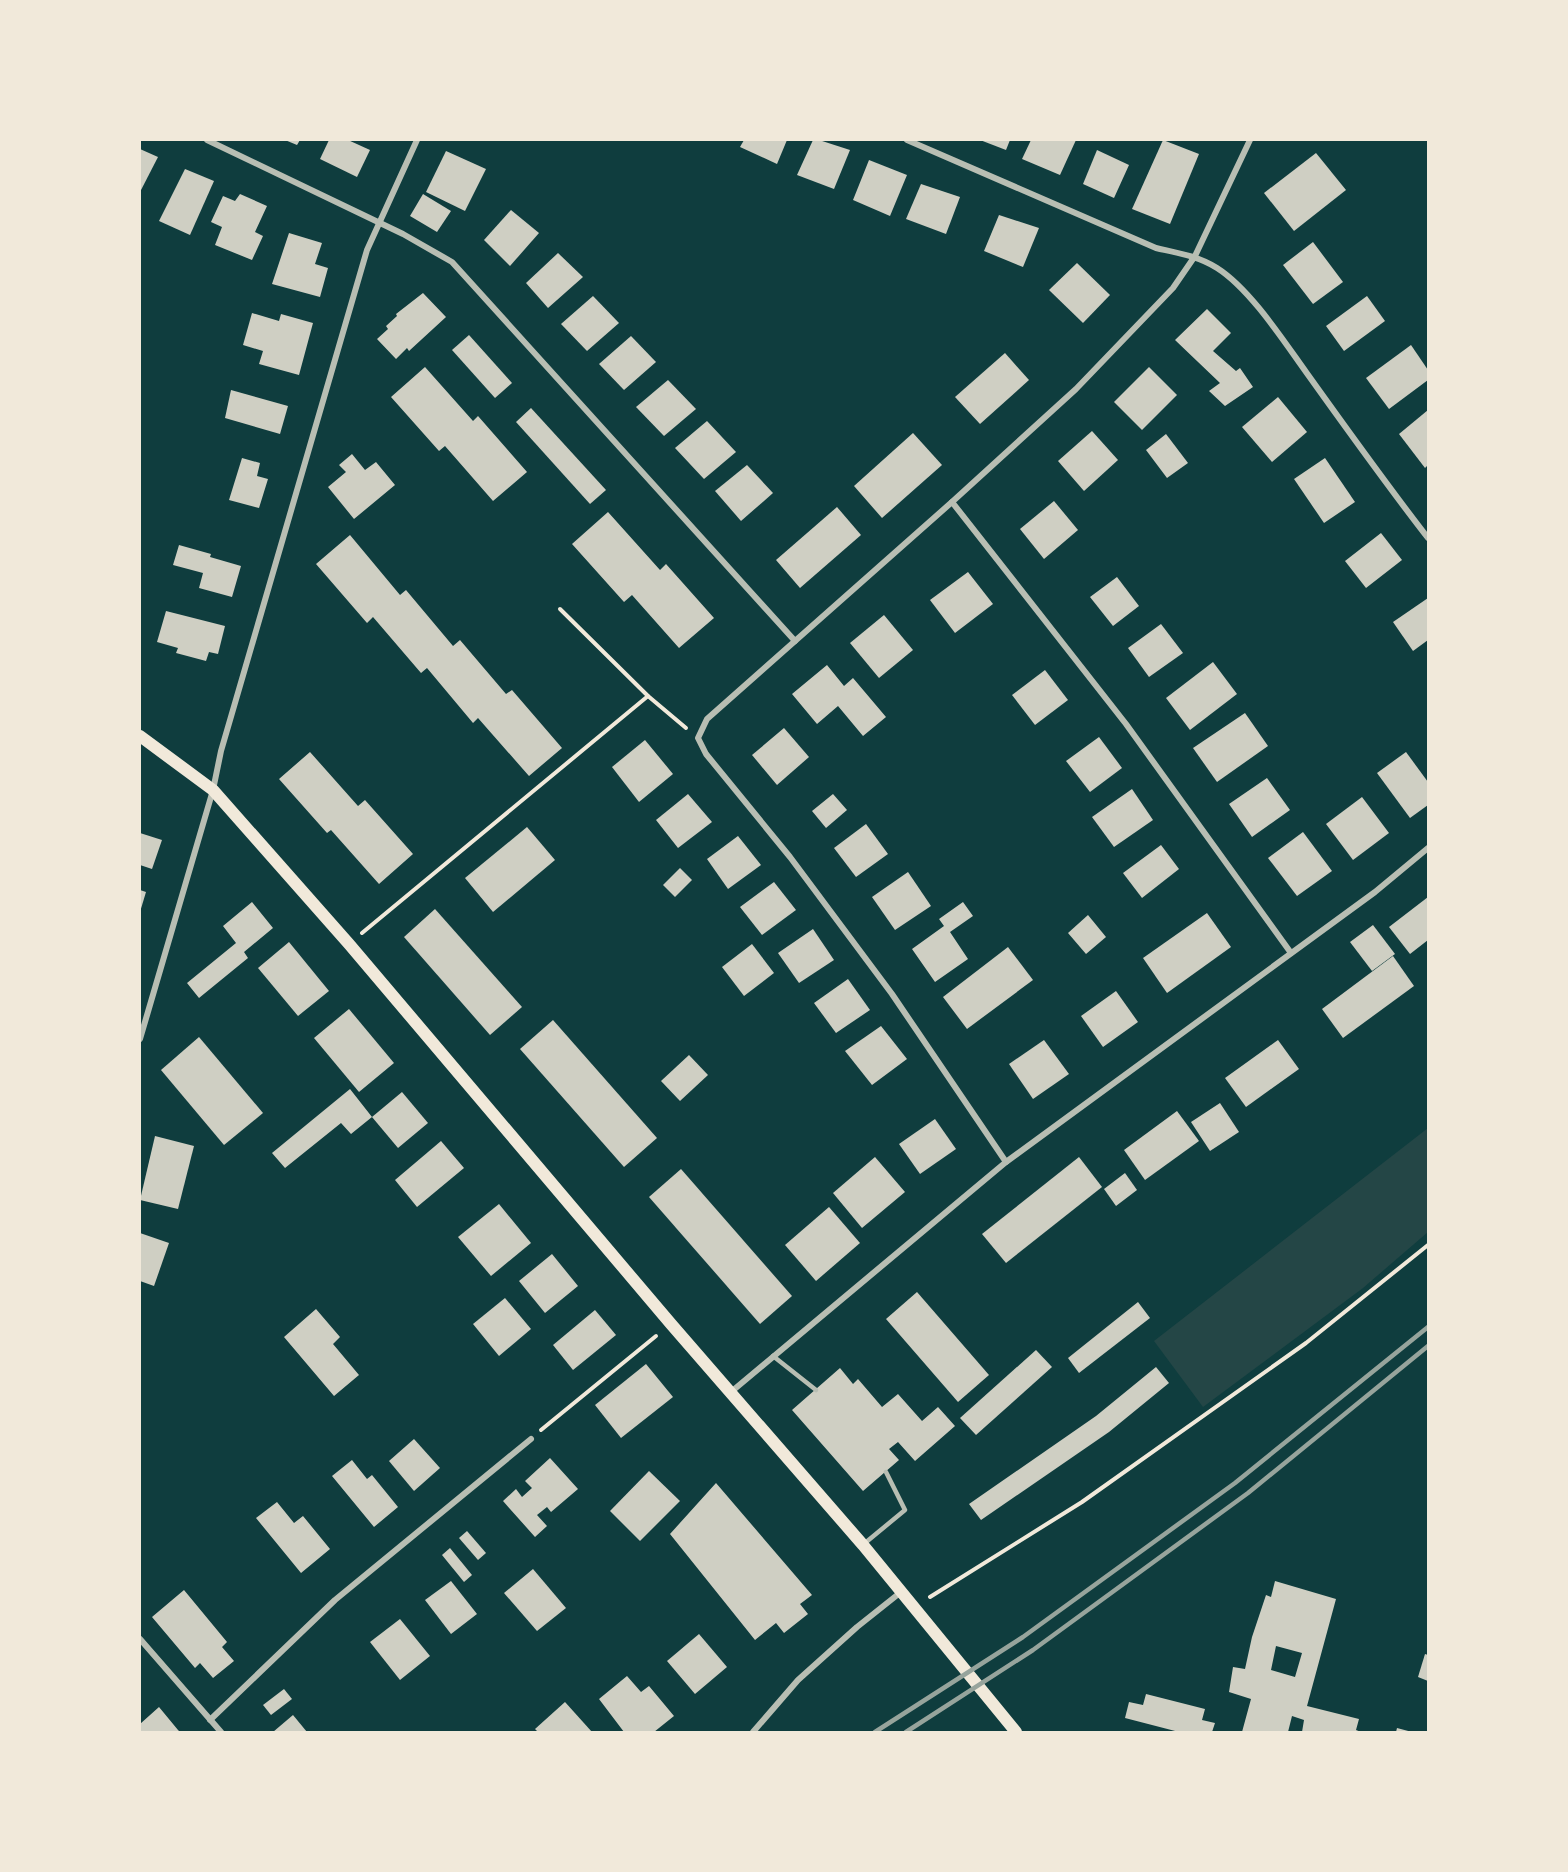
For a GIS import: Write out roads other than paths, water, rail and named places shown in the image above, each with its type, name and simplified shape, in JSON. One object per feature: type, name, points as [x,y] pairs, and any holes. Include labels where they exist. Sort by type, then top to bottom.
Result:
[{"type":"main road","points":[[140,736],[213,790],[349,944],[671,1324],[863,1545],[1017,1731]]},
{"type":"street","points":[[207,140],[403,234],[452,262],[795,641]]},
{"type":"street","points":[[140,1039],[367,250],[417,140]]},
{"type":"street","points":[[907,140],[1156,248],[1195,256],[1218,268],[1240,287],[1280,336],[1428,538]]},
{"type":"street","points":[[1005,1162],[892,994],[790,857],[706,754],[698,738],[707,719],[1076,389],[1173,288],[1195,256],[1250,140]]},
{"type":"street","points":[[952,502],[1126,724],[1291,953]]},
{"type":"street","points":[[731,1392],[1005,1162],[1375,892],[1428,848]]},
{"type":"street","points":[[210,1720],[335,1600],[531,1439]]},
{"type":"street","points":[[753,1732],[798,1680],[901,1591]]},
{"type":"street","points":[[140,1639],[220,1732]]},
{"type":"lane","points":[[773,1356],[816,1390]]},
{"type":"lane","points":[[863,1545],[905,1510],[886,1472]]},
{"type":"railway","points":[[875,1732],[1023,1637],[1235,1483],[1428,1327]]},
{"type":"railway","points":[[906,1732],[1033,1650],[1248,1493],[1428,1346]]}]
